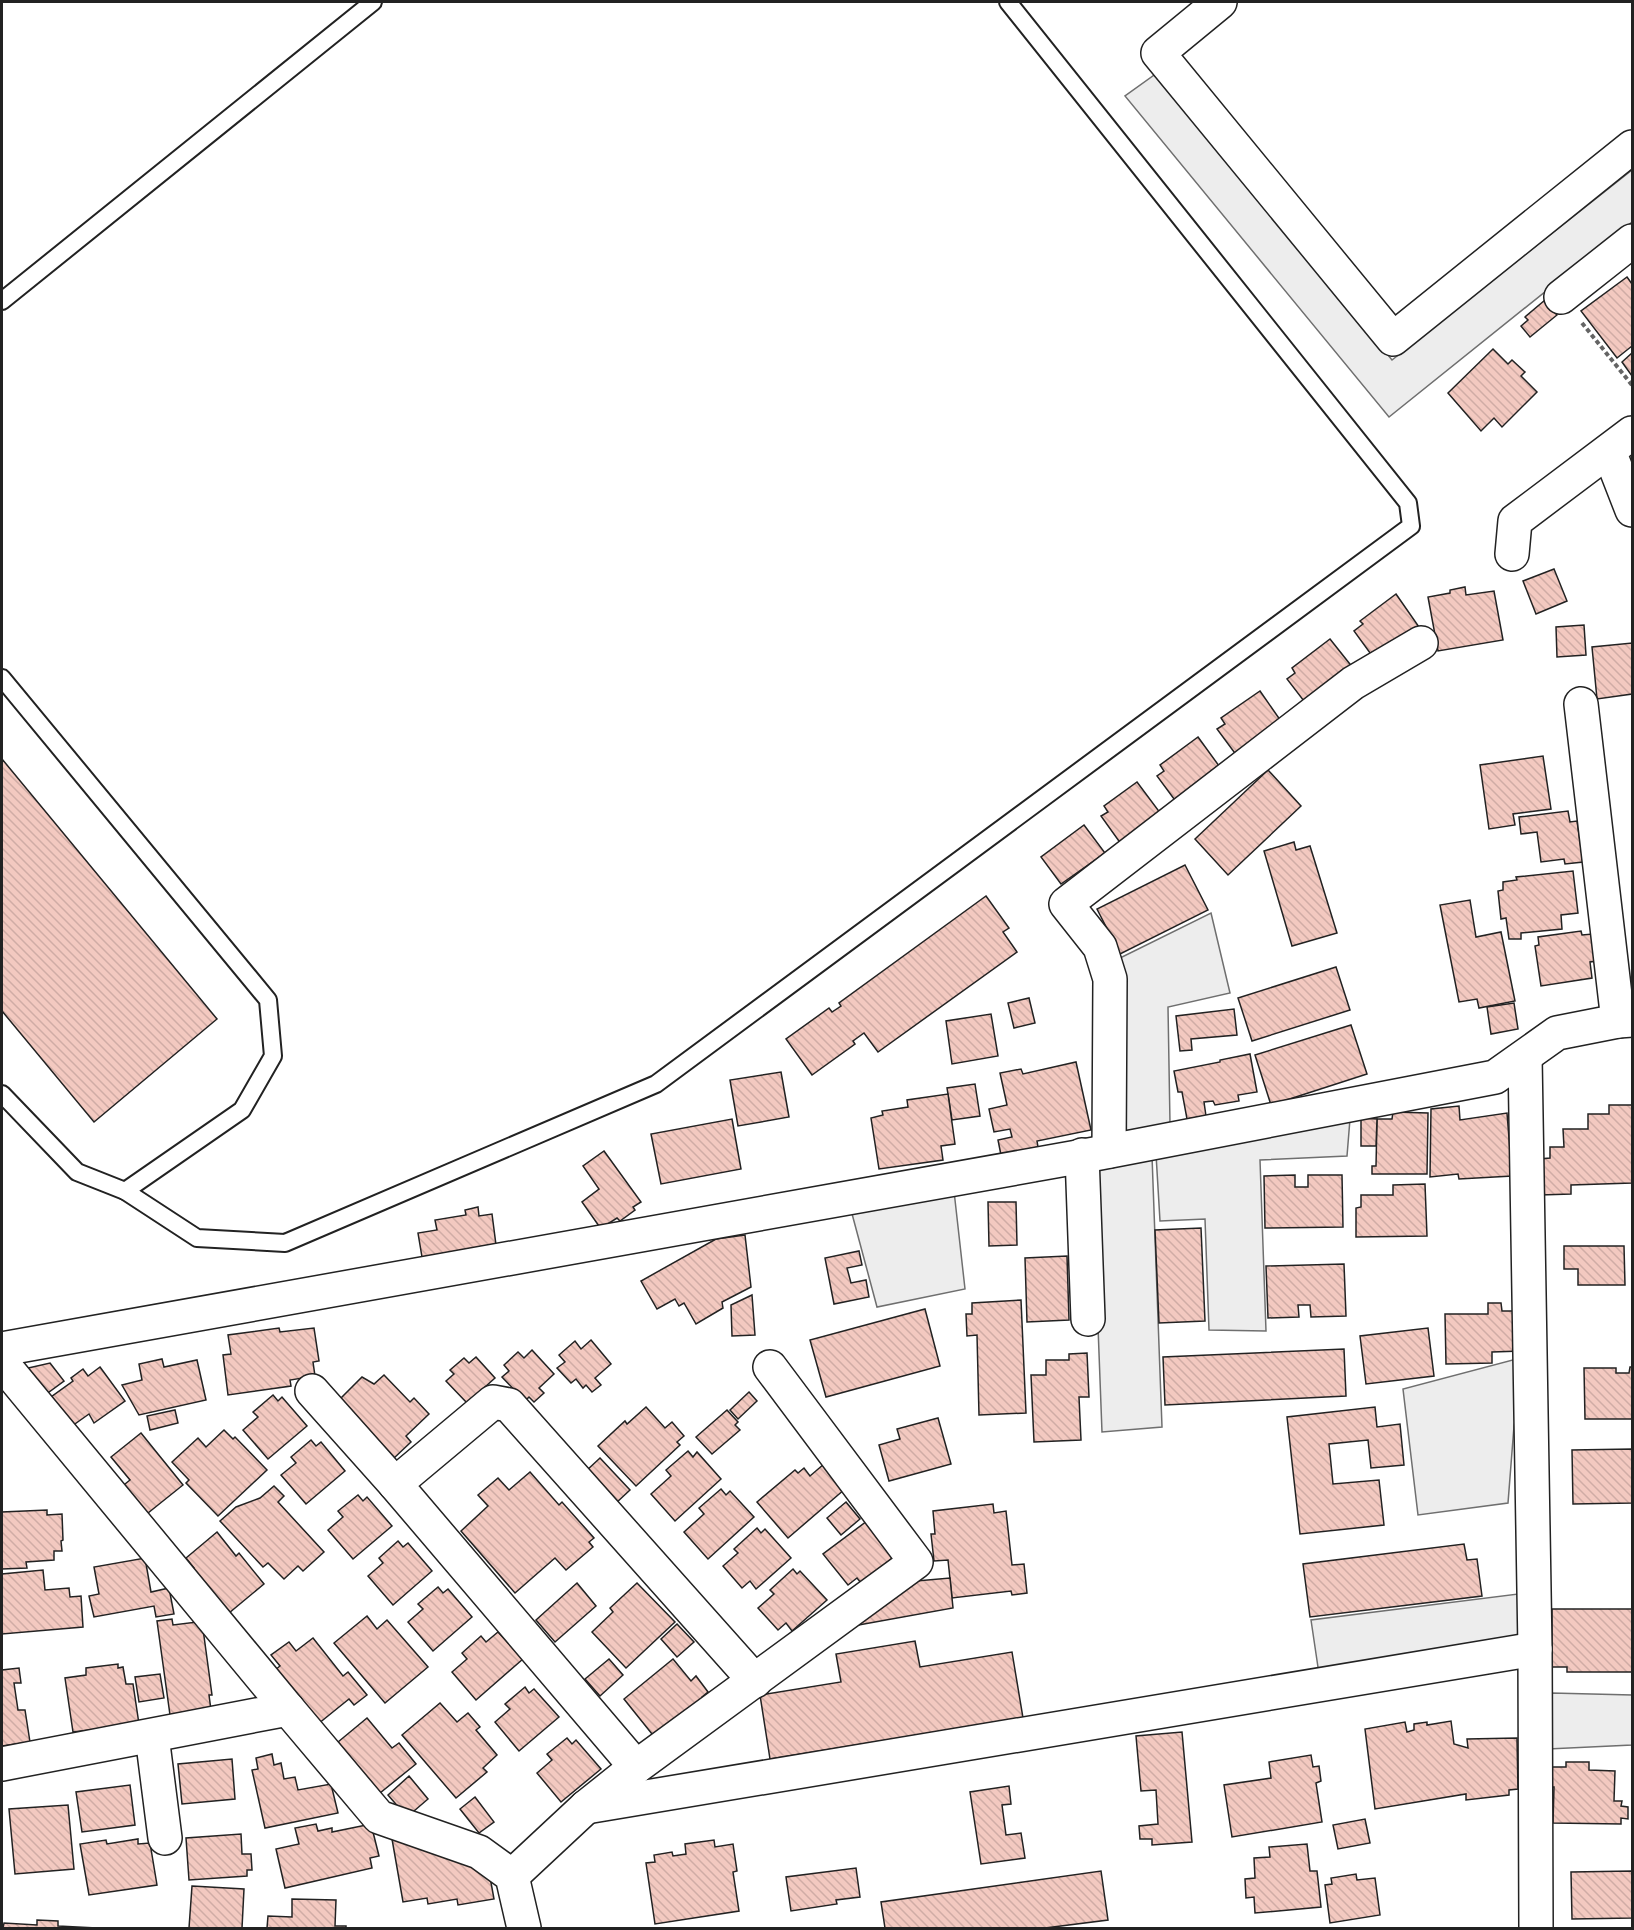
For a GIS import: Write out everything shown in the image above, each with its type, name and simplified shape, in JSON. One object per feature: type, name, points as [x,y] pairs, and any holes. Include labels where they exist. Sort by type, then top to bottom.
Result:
[{"type":"street","points":[[1220,2],[1158,52],[1393,339],[1632,147]]},
{"type":"street","points":[[1561,297],[1632,241]]},
{"type":"street","points":[[1512,554],[1515,521],[1621,442],[1632,510]]},
{"type":"street","points":[[1088,1319],[1096,1153],[1110,979],[1100,947],[1066,904],[1353,683],[1421,643]]},
{"type":"street","points":[[2,1349],[1096,1153],[1495,1077],[1557,1034],[1625,1020],[1581,704]]},
{"type":"street","points":[[1525,1057],[1535,1649],[1536,1929]]},
{"type":"street","points":[[2,1363],[379,1817],[479,1852],[512,1876],[524,1929]]},
{"type":"street","points":[[512,1876],[586,1807],[636,1767],[916,1562],[770,1367]]},
{"type":"street","points":[[312,1391],[395,1484],[636,1767]]},
{"type":"street","points":[[395,1484],[493,1402],[509,1405],[755,1681]]},
{"type":"street","points":[[586,1807],[1535,1649]]},
{"type":"street","points":[[2,1764],[288,1708]]},
{"type":"street","points":[[152,1736],[165,1838]]},
{"type":"lane","points":[[2,301],[374,2]]},
{"type":"lane","points":[[2,1094],[77,1172],[125,1191],[197,1238],[285,1243],[656,1084],[1411,526],[1408,503],[1008,2]]},
{"type":"lane","points":[[2,678],[268,1000],[273,1056],[242,1110],[125,1191]]},
{"type":"path","points":[[1561,297],[1632,385]]},
{"type":"shaded area","points":[[1157,73],[1392,360],[1632,170],[1632,222],[1389,417],[1125,96]]},
{"type":"shaded area","points":[[1211,913],[1230,993],[1168,1007],[1170,1123],[1120,1132],[1118,959]]},
{"type":"shaded area","points":[[1350,1119],[1347,1156],[1260,1160],[1266,1331],[1209,1330],[1205,1219],[1160,1221],[1156,1154]]},
{"type":"shaded area","points":[[1152,1156],[1162,1427],[1102,1432],[1092,1168]]},
{"type":"shaded area","points":[[954,1191],[965,1289],[877,1307],[851,1210]]},
{"type":"shaded area","points":[[1528,1356],[1514,1426],[1508,1503],[1418,1515],[1403,1389]]},
{"type":"shaded area","points":[[1518,1594],[1519,1643],[1319,1674],[1311,1620]]},
{"type":"shaded area","points":[[1551,1693],[1632,1695],[1632,1745],[1548,1749]]},
{"type":"building","points":[[1627,277],[1632,284],[1632,346],[1617,358],[1581,311]]},
{"type":"building","points":[[1545,300],[1557,315],[1530,337],[1521,326],[1528,320],[1525,317]]},
{"type":"building","points":[[1493,349],[1508,364],[1512,360],[1525,372],[1521,376],[1537,392],[1502,427],[1494,418],[1481,431],[1448,393]]},
{"type":"building","points":[[1632,353],[1632,376],[1622,362]]},
{"type":"building","points":[[1554,569],[1567,601],[1536,614],[1523,581]]},
{"type":"building","points":[[1465,587],[1466,595],[1494,591],[1503,640],[1438,651],[1428,597],[1450,593],[1450,590]]},
{"type":"building","points":[[1396,594],[1419,627],[1373,657],[1354,631],[1363,624],[1360,621]]},
{"type":"building","points":[[1584,625],[1586,655],[1557,657],[1556,627]]},
{"type":"building","points":[[1330,639],[1353,668],[1307,705],[1287,679],[1295,673],[1292,668]]},
{"type":"building","points":[[1632,643],[1632,694],[1597,699],[1592,647]]},
{"type":"building","points":[[1260,691],[1283,724],[1237,756],[1217,729],[1225,724],[1221,718]]},
{"type":"building","points":[[1198,737],[1222,770],[1177,803],[1157,776],[1164,771],[1160,765]]},
{"type":"building","points":[[1543,756],[1551,809],[1513,814],[1515,825],[1489,829],[1480,765]]},
{"type":"building","points":[[2,759],[217,1019],[94,1122],[2,1011]]},
{"type":"building","points":[[1268,770],[1301,806],[1228,875],[1195,839]]},
{"type":"building","points":[[1137,782],[1161,814],[1121,844],[1101,816],[1108,812],[1104,806]]},
{"type":"building","points":[[1568,811],[1570,822],[1577,821],[1583,862],[1565,864],[1564,859],[1541,862],[1537,832],[1521,834],[1519,817]]},
{"type":"building","points":[[1084,825],[1105,853],[1061,884],[1041,857]]},
{"type":"building","points":[[1294,842],[1296,850],[1310,846],[1337,933],[1292,946],[1264,851]]},
{"type":"building","points":[[1185,865],[1208,910],[1120,954],[1097,909]]},
{"type":"building","points":[[1573,871],[1578,913],[1561,915],[1562,929],[1521,933],[1521,939],[1509,939],[1506,918],[1501,919],[1498,891],[1503,890],[1503,882],[1517,880],[1516,877]]},
{"type":"building","points":[[986,896],[1009,928],[1003,932],[1017,952],[878,1052],[864,1033],[853,1041],[855,1044],[812,1075],[786,1039],[829,1008],[832,1012],[841,1006],[839,1003]]},
{"type":"building","points":[[1470,900],[1476,937],[1501,932],[1515,1001],[1479,1008],[1477,999],[1459,1002],[1440,905]]},
{"type":"building","points":[[1581,931],[1582,935],[1593,934],[1597,961],[1590,962],[1592,978],[1541,986],[1535,946],[1539,945],[1538,937]]},
{"type":"building","points":[[1336,967],[1350,1010],[1252,1041],[1238,998]]},
{"type":"building","points":[[1029,998],[1035,1023],[1014,1028],[1008,1003]]},
{"type":"building","points":[[1514,1003],[1518,1029],[1491,1034],[1487,1007]]},
{"type":"building","points":[[1234,1009],[1237,1035],[1191,1039],[1192,1050],[1180,1051],[1176,1016]]},
{"type":"building","points":[[991,1014],[998,1056],[952,1064],[946,1021]]},
{"type":"building","points":[[1351,1025],[1367,1074],[1271,1105],[1255,1055]]},
{"type":"building","points":[[1250,1054],[1257,1092],[1238,1095],[1239,1101],[1215,1105],[1213,1101],[1204,1102],[1206,1116],[1187,1119],[1182,1092],[1178,1092],[1174,1071]]},
{"type":"building","points":[[1076,1062],[1091,1130],[1037,1141],[1038,1147],[1001,1155],[998,1140],[1012,1137],[1010,1129],[994,1132],[989,1109],[1007,1105],[1000,1073],[1021,1069],[1023,1074]]},
{"type":"building","points":[[781,1072],[789,1117],[738,1126],[730,1080]]},
{"type":"building","points":[[975,1084],[980,1116],[952,1120],[947,1088]]},
{"type":"building","points":[[948,1094],[955,1144],[941,1146],[943,1160],[879,1169],[871,1118],[883,1115],[882,1111],[908,1107],[907,1100]]},
{"type":"building","points":[[1609,1105],[1632,1105],[1632,1183],[1571,1185],[1571,1194],[1540,1195],[1539,1159],[1550,1158],[1550,1147],[1564,1147],[1563,1129],[1588,1129],[1588,1114],[1609,1114]]},
{"type":"building","points":[[1459,1106],[1460,1120],[1507,1113],[1512,1176],[1459,1179],[1458,1174],[1430,1177],[1431,1109]]},
{"type":"building","points":[[1393,1112],[1428,1113],[1427,1174],[1372,1174],[1372,1166],[1376,1166],[1377,1119],[1392,1119]]},
{"type":"building","points":[[1361,1118],[1377,1119],[1376,1146],[1361,1146]]},
{"type":"building","points":[[732,1119],[741,1169],[661,1184],[651,1134]]},
{"type":"building","points":[[604,1151],[641,1202],[633,1207],[635,1210],[620,1221],[617,1218],[603,1227],[599,1226],[582,1202],[599,1189],[583,1166]]},
{"type":"building","points":[[1295,1175],[1295,1187],[1308,1187],[1308,1175],[1342,1175],[1343,1227],[1265,1228],[1264,1176]]},
{"type":"building","points":[[1425,1184],[1427,1236],[1356,1237],[1356,1208],[1361,1207],[1361,1195],[1393,1195],[1393,1185]]},
{"type":"building","points":[[988,1202],[1016,1202],[1017,1245],[989,1246]]},
{"type":"building","points":[[478,1207],[479,1216],[492,1214],[496,1245],[422,1257],[418,1233],[437,1230],[435,1220],[466,1215],[465,1210]]},
{"type":"building","points":[[1201,1228],[1205,1321],[1159,1323],[1155,1230]]},
{"type":"building","points":[[745,1235],[751,1287],[722,1302],[723,1308],[696,1324],[684,1303],[679,1306],[675,1299],[657,1309],[641,1281],[716,1239]]},
{"type":"building","points":[[1564,1246],[1624,1246],[1625,1285],[1578,1285],[1578,1269],[1564,1269]]},
{"type":"building","points":[[859,1251],[862,1265],[847,1268],[851,1283],[866,1280],[869,1297],[834,1304],[825,1258]]},
{"type":"building","points":[[1067,1256],[1069,1320],[1027,1322],[1025,1258]]},
{"type":"building","points":[[1344,1264],[1346,1316],[1311,1317],[1310,1305],[1298,1305],[1299,1317],[1268,1318],[1266,1266]]},
{"type":"building","points":[[752,1295],[755,1335],[732,1336],[731,1305]]},
{"type":"building","points":[[1021,1300],[1026,1413],[979,1415],[977,1335],[967,1336],[966,1314],[972,1314],[972,1303]]},
{"type":"building","points":[[1488,1303],[1501,1303],[1502,1311],[1519,1311],[1521,1351],[1492,1352],[1492,1363],[1446,1364],[1445,1314],[1488,1314]]},
{"type":"building","points":[[925,1309],[940,1366],[826,1397],[810,1340]]},
{"type":"building","points":[[279,1328],[280,1332],[314,1328],[319,1361],[313,1362],[315,1376],[290,1380],[291,1386],[228,1395],[223,1355],[231,1354],[228,1335]]},
{"type":"building","points":[[1428,1328],[1434,1376],[1366,1384],[1360,1336]]},
{"type":"building","points":[[591,1340],[611,1364],[595,1378],[601,1385],[592,1392],[586,1385],[583,1388],[576,1379],[571,1383],[557,1368],[565,1362],[559,1355],[575,1341],[581,1349]]},
{"type":"building","points":[[1344,1349],[1346,1396],[1165,1405],[1163,1357]]},
{"type":"building","points":[[532,1350],[554,1374],[539,1388],[544,1393],[534,1402],[529,1397],[525,1401],[502,1377],[509,1371],[504,1365],[518,1352],[524,1358]]},
{"type":"building","points":[[1087,1353],[1089,1397],[1079,1397],[1081,1440],[1034,1442],[1031,1375],[1046,1375],[1046,1360],[1069,1360],[1069,1354]]},
{"type":"building","points":[[476,1357],[495,1378],[467,1403],[446,1381],[454,1374],[450,1370],[464,1358],[469,1363]]},
{"type":"building","points":[[162,1359],[164,1367],[197,1360],[206,1400],[139,1415],[122,1385],[142,1380],[139,1364]]},
{"type":"building","points":[[50,1363],[64,1381],[45,1395],[24,1369]]},
{"type":"building","points":[[100,1367],[125,1401],[94,1423],[89,1414],[72,1426],[51,1397],[73,1381],[71,1378],[83,1369],[88,1376]]},
{"type":"building","points":[[1632,1367],[1632,1419],[1585,1419],[1584,1368],[1616,1368],[1616,1373],[1629,1373]]},
{"type":"building","points":[[384,1375],[410,1402],[414,1398],[429,1414],[406,1436],[411,1442],[393,1459],[339,1400],[362,1377],[374,1384]]},
{"type":"building","points":[[749,1392],[757,1401],[738,1419],[730,1410]]},
{"type":"building","points":[[273,1395],[278,1401],[282,1397],[307,1426],[268,1459],[243,1430],[258,1417],[253,1412]]},
{"type":"building","points":[[646,1407],[665,1428],[672,1422],[684,1436],[677,1442],[680,1445],[636,1486],[598,1446],[625,1421],[627,1424]]},
{"type":"building","points":[[1375,1407],[1377,1427],[1400,1424],[1404,1465],[1371,1468],[1368,1440],[1329,1444],[1333,1484],[1379,1480],[1384,1525],[1300,1534],[1287,1417]]},
{"type":"building","points":[[175,1410],[178,1423],[150,1430],[147,1416]]},
{"type":"building","points":[[727,1410],[738,1422],[735,1425],[740,1430],[712,1454],[696,1437]]},
{"type":"building","points":[[938,1418],[951,1464],[889,1481],[879,1445],[900,1439],[897,1429]]},
{"type":"building","points":[[224,1430],[233,1439],[235,1437],[267,1470],[218,1516],[186,1483],[189,1480],[172,1462],[198,1438],[206,1447]]},
{"type":"building","points":[[141,1433],[183,1485],[143,1517],[120,1488],[130,1480],[111,1457]]},
{"type":"building","points":[[311,1440],[316,1446],[321,1442],[345,1471],[306,1504],[281,1475],[296,1463],[291,1457]]},
{"type":"building","points":[[1632,1449],[1632,1503],[1573,1504],[1572,1450]]},
{"type":"building","points":[[688,1451],[693,1457],[697,1452],[721,1479],[675,1521],[651,1494],[671,1476],[666,1470]]},
{"type":"building","points":[[600,1458],[630,1490],[615,1504],[586,1471]]},
{"type":"building","points":[[824,1464],[845,1489],[788,1538],[757,1502],[795,1470],[798,1473],[804,1468],[810,1476]]},
{"type":"building","points":[[530,1472],[559,1505],[562,1502],[594,1538],[589,1542],[593,1547],[566,1570],[555,1558],[515,1593],[461,1531],[488,1506],[478,1495],[498,1478],[509,1490]]},
{"type":"building","points":[[274,1486],[284,1496],[278,1502],[324,1552],[303,1571],[298,1566],[284,1579],[268,1563],[263,1567],[220,1521],[236,1507],[260,1498]]},
{"type":"building","points":[[721,1489],[726,1495],[730,1491],[754,1517],[708,1559],[684,1532],[704,1514],[699,1508]]},
{"type":"building","points":[[358,1495],[363,1501],[367,1497],[392,1526],[353,1559],[328,1530],[343,1517],[338,1511]]},
{"type":"building","points":[[846,1502],[860,1519],[841,1535],[827,1518]]},
{"type":"building","points":[[993,1504],[994,1513],[1006,1511],[1012,1565],[1024,1564],[1027,1593],[1012,1595],[1011,1591],[952,1598],[948,1560],[934,1561],[931,1534],[935,1534],[933,1511]]},
{"type":"building","points":[[47,1510],[47,1515],[62,1514],[62,1551],[54,1551],[54,1560],[26,1562],[27,1568],[2,1569],[2,1512]]},
{"type":"building","points":[[867,1521],[895,1556],[861,1583],[857,1578],[848,1585],[823,1554]]},
{"type":"building","points":[[757,1528],[761,1533],[765,1529],[791,1558],[756,1589],[750,1581],[742,1588],[723,1566],[738,1553],[734,1549]]},
{"type":"building","points":[[217,1532],[236,1556],[239,1553],[264,1584],[229,1613],[190,1572],[194,1568],[186,1558]]},
{"type":"building","points":[[398,1541],[403,1547],[408,1543],[432,1571],[393,1605],[368,1576],[383,1563],[379,1558]]},
{"type":"building","points":[[1464,1544],[1467,1560],[1477,1559],[1482,1596],[1310,1617],[1303,1564]]},
{"type":"building","points":[[145,1558],[151,1592],[169,1588],[174,1614],[156,1617],[154,1606],[94,1617],[89,1596],[99,1594],[94,1567]]},
{"type":"building","points":[[793,1569],[797,1574],[800,1571],[827,1600],[792,1631],[786,1623],[778,1630],[758,1608],[774,1594],[770,1590]]},
{"type":"building","points":[[43,1570],[45,1590],[69,1588],[70,1597],[81,1596],[83,1627],[2,1634],[2,1574]]},
{"type":"building","points":[[950,1578],[953,1608],[853,1626],[905,1582]]},
{"type":"building","points":[[577,1583],[596,1606],[555,1642],[536,1620]]},
{"type":"building","points":[[637,1583],[675,1622],[626,1668],[592,1632],[613,1612],[610,1608]]},
{"type":"building","points":[[438,1587],[443,1593],[448,1589],[472,1617],[433,1651],[408,1622],[423,1609],[418,1604]]},
{"type":"building","points":[[1552,1609],[1632,1609],[1632,1672],[1567,1672],[1567,1667],[1552,1667]]},
{"type":"building","points":[[367,1616],[377,1629],[387,1620],[428,1667],[385,1703],[334,1643]]},
{"type":"building","points":[[172,1619],[173,1625],[197,1622],[203,1629],[212,1695],[209,1695],[211,1710],[170,1715],[157,1621]]},
{"type":"building","points":[[677,1624],[694,1642],[677,1657],[661,1639]]},
{"type":"building","points":[[498,1632],[523,1659],[476,1700],[452,1672],[467,1659],[462,1653],[481,1636],[486,1642]]},
{"type":"building","points":[[313,1638],[343,1676],[348,1672],[367,1695],[354,1705],[349,1699],[318,1724],[275,1670],[280,1666],[271,1655],[289,1642],[296,1651]]},
{"type":"building","points":[[915,1641],[920,1667],[1012,1652],[1023,1718],[770,1759],[760,1695],[841,1682],[836,1654]]},
{"type":"building","points":[[609,1659],[623,1675],[600,1696],[585,1679]]},
{"type":"building","points":[[673,1659],[691,1681],[696,1676],[708,1692],[702,1697],[705,1700],[656,1739],[624,1699]]},
{"type":"building","points":[[118,1664],[118,1668],[123,1667],[126,1684],[133,1684],[139,1724],[73,1732],[65,1678],[86,1675],[86,1668]]},
{"type":"building","points":[[19,1668],[21,1683],[14,1683],[18,1710],[25,1710],[30,1742],[2,1746],[2,1670]]},
{"type":"building","points":[[160,1674],[164,1698],[139,1702],[135,1677]]},
{"type":"building","points":[[525,1687],[529,1693],[534,1689],[559,1717],[519,1751],[495,1722],[510,1709],[505,1704]]},
{"type":"building","points":[[440,1703],[457,1722],[468,1713],[480,1727],[476,1730],[497,1755],[483,1768],[487,1772],[456,1798],[402,1735]]},
{"type":"building","points":[[367,1718],[392,1748],[399,1743],[416,1764],[380,1793],[338,1742]]},
{"type":"building","points":[[1451,1721],[1454,1744],[1468,1748],[1467,1739],[1517,1738],[1518,1789],[1509,1790],[1509,1795],[1466,1800],[1466,1794],[1375,1809],[1365,1729],[1405,1722],[1407,1732],[1414,1730],[1414,1724],[1427,1722],[1427,1725]]},
{"type":"building","points":[[1182,1732],[1192,1842],[1152,1845],[1152,1839],[1140,1839],[1139,1826],[1158,1824],[1156,1790],[1141,1791],[1136,1736]]},
{"type":"building","points":[[567,1738],[572,1744],[576,1740],[601,1769],[561,1802],[537,1773],[552,1760],[547,1754]]},
{"type":"building","points":[[272,1754],[274,1765],[281,1763],[284,1779],[295,1777],[298,1790],[331,1784],[338,1813],[265,1828],[252,1770],[258,1769],[256,1758]]},
{"type":"building","points":[[1311,1755],[1313,1767],[1319,1766],[1321,1781],[1316,1783],[1322,1822],[1232,1837],[1224,1785],[1271,1778],[1269,1762]]},
{"type":"building","points":[[232,1759],[235,1799],[182,1804],[178,1764]]},
{"type":"building","points":[[1566,1762],[1589,1762],[1589,1770],[1615,1771],[1614,1801],[1622,1801],[1621,1806],[1628,1807],[1628,1819],[1621,1818],[1621,1824],[1553,1823],[1554,1787],[1550,1787],[1550,1767],[1566,1767]]},
{"type":"building","points":[[409,1776],[428,1799],[407,1817],[388,1795]]},
{"type":"building","points":[[130,1785],[135,1825],[82,1832],[76,1792]]},
{"type":"building","points":[[1009,1786],[1011,1804],[1002,1805],[1006,1835],[1021,1833],[1025,1858],[981,1864],[970,1792]]},
{"type":"building","points":[[475,1797],[494,1822],[479,1833],[460,1809]]},
{"type":"building","points":[[68,1805],[74,1869],[15,1874],[9,1809]]},
{"type":"building","points":[[1365,1819],[1370,1843],[1338,1849],[1333,1825]]},
{"type":"building","points":[[316,1824],[318,1831],[332,1828],[332,1832],[371,1824],[378,1831],[373,1832],[379,1856],[370,1858],[372,1868],[285,1888],[276,1849],[299,1844],[295,1828]]},
{"type":"building","points":[[395,1830],[488,1866],[494,1899],[458,1905],[457,1899],[428,1904],[427,1898],[403,1902],[392,1839]]},
{"type":"building","points":[[241,1834],[242,1854],[251,1854],[252,1870],[247,1870],[247,1876],[189,1880],[186,1838]]},
{"type":"building","points":[[138,1839],[138,1844],[150,1843],[157,1885],[89,1895],[80,1844],[106,1840],[107,1844]]},
{"type":"building","points":[[714,1840],[715,1847],[733,1844],[737,1871],[733,1872],[739,1911],[655,1924],[646,1863],[655,1862],[654,1855],[672,1852],[673,1856],[686,1854],[685,1844]]},
{"type":"building","points":[[1307,1844],[1310,1871],[1317,1871],[1321,1907],[1255,1913],[1254,1897],[1246,1898],[1245,1879],[1255,1878],[1254,1858],[1270,1857],[1269,1847]]},
{"type":"building","points":[[856,1868],[860,1897],[836,1900],[837,1904],[791,1911],[786,1877]]},
{"type":"building","points":[[1101,1871],[1108,1920],[1045,1928],[885,1928],[881,1902]]},
{"type":"building","points":[[1632,1871],[1632,1918],[1572,1919],[1571,1872]]},
{"type":"building","points":[[1356,1874],[1357,1880],[1375,1878],[1380,1915],[1330,1923],[1325,1885],[1332,1884],[1331,1878]]},
{"type":"building","points":[[192,1886],[244,1889],[242,1928],[189,1928]]},
{"type":"building","points":[[292,1899],[336,1900],[335,1926],[346,1926],[346,1928],[267,1928],[268,1916],[292,1917]]},
{"type":"building","points":[[37,1920],[58,1921],[58,1926],[97,1928],[3,1928],[4,1923],[37,1925]]}]
